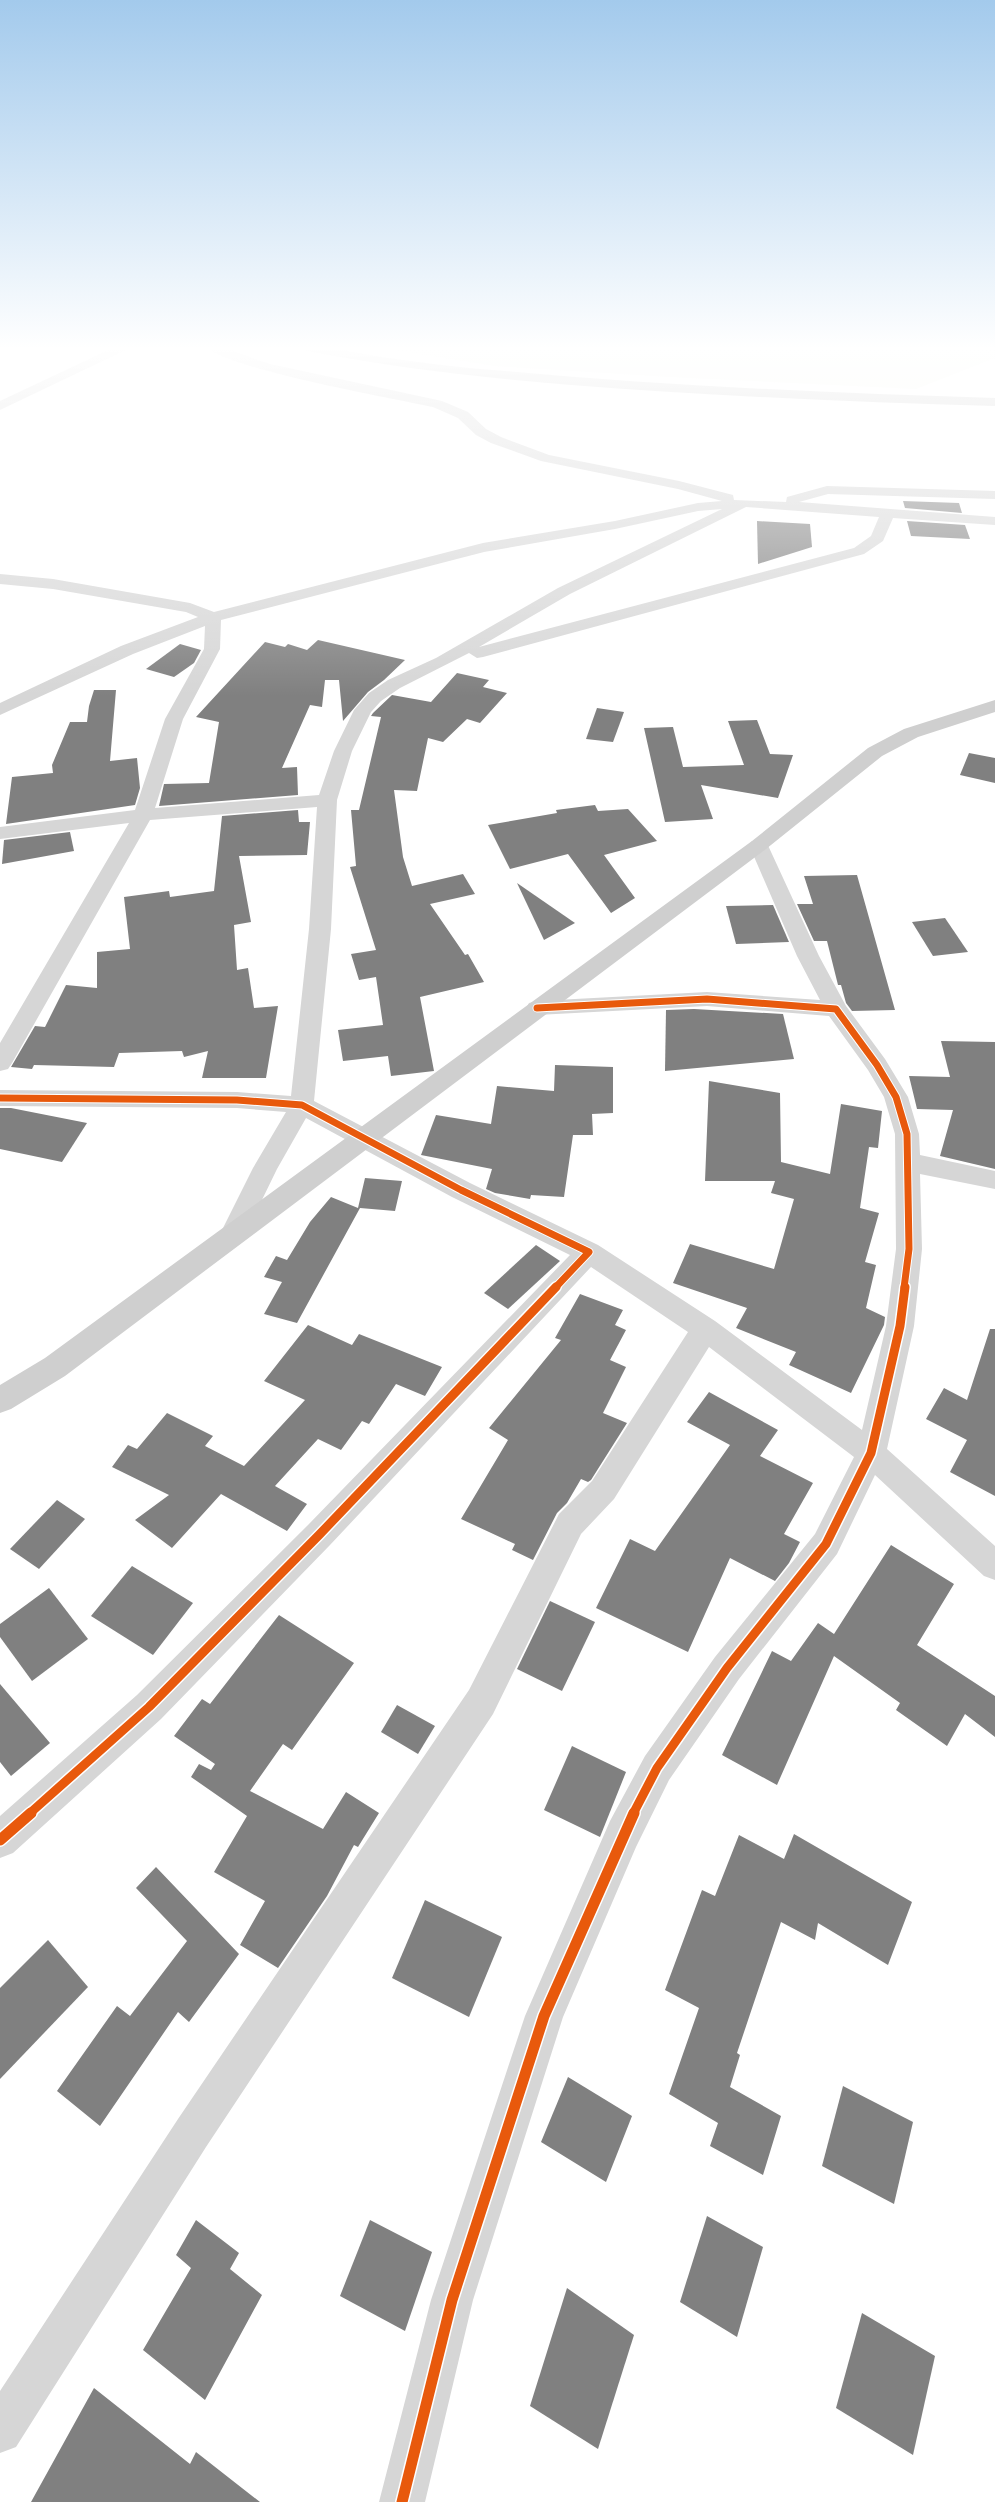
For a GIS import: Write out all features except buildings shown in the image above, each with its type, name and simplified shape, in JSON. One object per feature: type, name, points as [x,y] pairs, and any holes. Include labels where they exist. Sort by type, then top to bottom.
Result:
[{"type":"main road","points":[[0,1400],[55,1367],[759,845],[875,752],[911,733],[995,706]]},
{"type":"street","points":[[565,462],[679,485],[746,503]]},
{"type":"street","points":[[774,505],[827,490],[995,495]]},
{"type":"street","points":[[233,1234],[265,1168],[302,1105],[320,929],[327,800],[343,751],[363,710],[375,697],[394,684],[442,662],[564,591],[746,503]]},
{"type":"street","points":[[0,710],[127,650],[213,617],[483,548],[615,525],[698,507],[746,503],[995,522]]},
{"type":"street","points":[[442,662],[859,551],[878,538],[888,514]]},
{"type":"street","points":[[0,579],[53,584],[190,608],[213,617]]},
{"type":"street","points":[[0,1064],[143,815],[174,719],[212,650],[213,617]]},
{"type":"street","points":[[0,833],[143,815],[327,800]]},
{"type":"street","points":[[402,2502],[452,2300],[544,2016],[623,1834],[658,1768],[717,1683],[826,1544],[871,1453],[900,1326],[909,1249],[907,1134],[896,1098],[877,1065],[836,1009],[808,956],[759,845]]},
{"type":"street","points":[[537,1008],[707,999],[836,1009]]},
{"type":"street","points":[[0,1098],[237,1100],[302,1105],[461,1190],[589,1252],[705,1329],[871,1453],[995,1566]]},
{"type":"street","points":[[907,1162],[995,1180]]},
{"type":"street","points":[[0,1840],[156,1700],[319,1535],[589,1252]]},
{"type":"street","points":[[0,2431],[208,2108],[350,1894],[481,1702],[508,1644],[570,1524],[603,1490],[705,1329]]},
{"type":"cycle path","points":[[402,2502],[452,2300],[544,2016],[623,1834],[657,1768],[727,1668],[826,1544],[871,1453],[900,1326],[909,1249],[907,1134],[896,1097],[877,1065],[836,1009],[707,999],[537,1008]]},
{"type":"cycle path","points":[[0,1098],[237,1100],[302,1105],[461,1190],[589,1252],[319,1535],[149,1707],[0,1840]]}]
